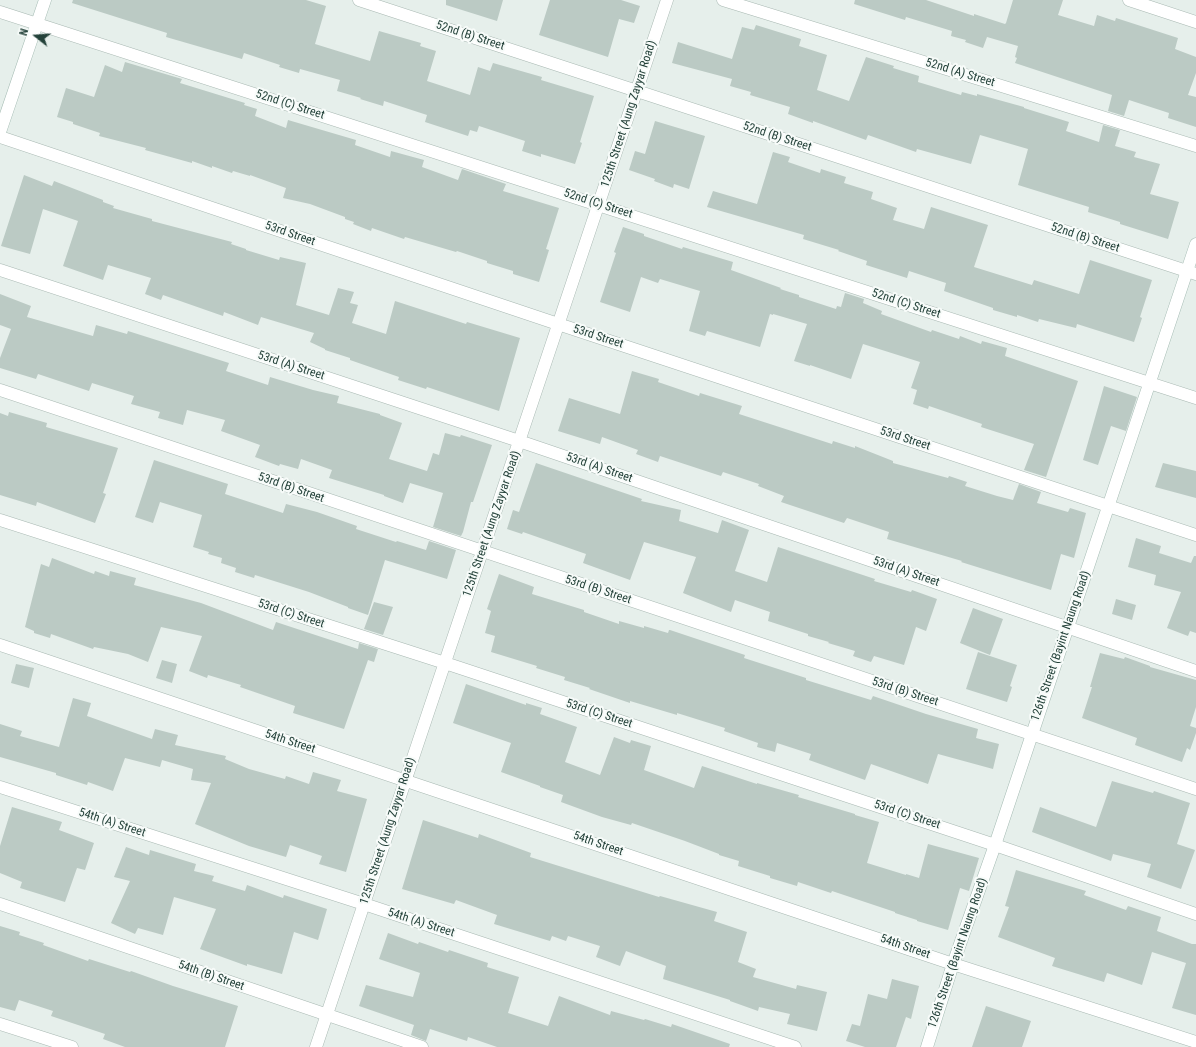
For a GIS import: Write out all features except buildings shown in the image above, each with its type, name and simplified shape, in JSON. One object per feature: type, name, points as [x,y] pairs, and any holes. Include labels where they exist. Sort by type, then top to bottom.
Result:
[{"type":"street","points":[[0,132],[45,0]]},
{"type":"street","name":"52nd (B) Street","points":[[359,0],[1192,272]]},
{"type":"street","name":"125th Street (Aung Zayyar Road)","points":[[316,1047],[667,0]]},
{"type":"street","name":"52nd (A) Street","points":[[723,0],[1196,146]]},
{"type":"street","points":[[1129,0],[1196,22]]},
{"type":"street","name":"52nd (C) Street","points":[[0,12],[599,204],[1196,398]]},
{"type":"street","name":"53rd Street","points":[[0,137],[558,324],[1196,535]]},
{"type":"street","name":"126th Street (Bayint Naung Road)","points":[[927,1047],[953,964],[995,845],[1149,383],[1192,272],[1196,244]]},
{"type":"street","name":"53rd (A) Street","points":[[0,270],[519,441],[1196,671]]},
{"type":"street","name":"53rd (B) Street","points":[[0,390],[1196,789]]},
{"type":"street","name":"53rd (C) Street","points":[[0,520],[445,663],[995,845],[1196,914]]},
{"type":"street","name":"54th Street","points":[[0,645],[953,964],[1196,1042]]},
{"type":"street","name":"54th (A) Street","points":[[0,787],[364,904],[795,1047]]},
{"type":"street","name":"54th (B) Street","points":[[0,904],[422,1047]]},
{"type":"street","points":[[0,1024],[72,1047]]}]
